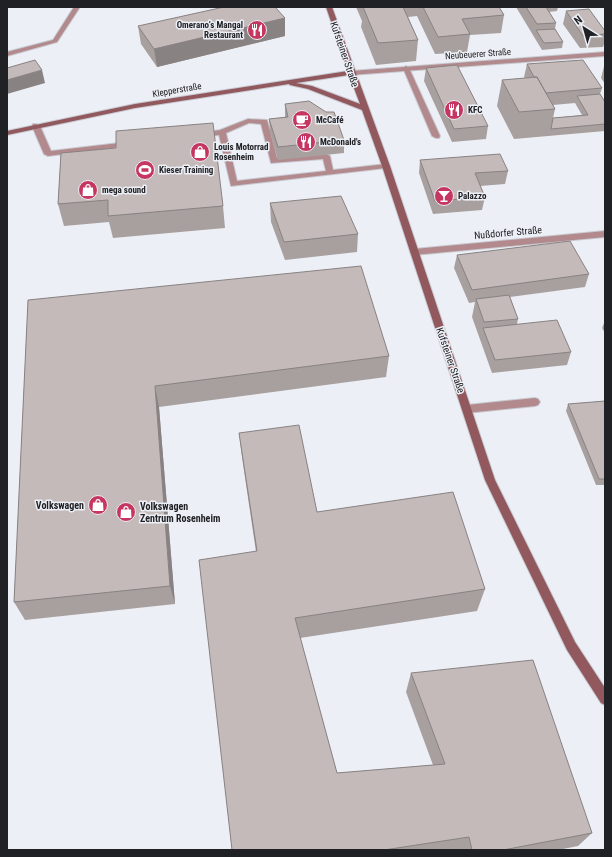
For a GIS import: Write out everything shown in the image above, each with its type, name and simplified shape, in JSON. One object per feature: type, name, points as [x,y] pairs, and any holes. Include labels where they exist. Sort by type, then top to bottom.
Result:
[{"type":"main road","name":"Kufsteiner Straße","points":[[329,7],[364,109],[386,166],[490,480],[571,646],[605,699]]},
{"type":"main road","name":"Klepperstraße","points":[[7,133],[172,99],[352,73]]},
{"type":"main road","points":[[284,83],[310,88],[364,109]]},
{"type":"street","points":[[7,54],[55,40],[67,24],[76,7]]},
{"type":"street","name":"Neubeuerer Straße","points":[[352,73],[605,54]]},
{"type":"street","points":[[406,68],[436,136]]},
{"type":"street","points":[[190,136],[222,132],[248,122],[264,122],[274,161],[326,156],[330,172]]},
{"type":"street","points":[[36,126],[48,154],[135,144]]},
{"type":"street","points":[[222,132],[234,184],[386,166]]},
{"type":"street","name":"Nußdorfer Straße","points":[[414,252],[605,234]]},
{"type":"street","points":[[467,409],[534,402]]},
{"type":"building","points":[[224,7],[275,7],[285,18],[154,49],[138,26]]},
{"type":"building","points":[[363,7],[403,7],[418,40],[378,43]]},
{"type":"building","points":[[423,7],[499,7],[504,15],[462,19],[470,34],[438,37]]},
{"type":"building","points":[[526,7],[546,7],[556,23],[537,24]]},
{"type":"building","points":[[589,9],[605,31],[605,34],[583,36],[566,11]]},
{"type":"building","points":[[555,29],[563,42],[544,43],[536,30]]},
{"type":"building","points":[[35,60],[42,70],[7,80],[7,68]]},
{"type":"building","points":[[583,60],[602,88],[546,93],[537,77],[534,77],[527,64]]},
{"type":"building","name":"KFC","points":[[457,65],[488,126],[454,129],[426,68]]},
{"type":"building","points":[[537,77],[555,109],[519,112],[502,80]]},
{"type":"building","points":[[600,94],[605,102],[605,124],[551,129],[553,118],[588,115],[577,96]]},
{"type":"building","name":"McDonald's","points":[[309,101],[326,112],[334,112],[344,140],[278,147],[269,119],[288,117],[285,104]]},
{"type":"building","points":[[213,123],[223,206],[108,216],[108,200],[58,204],[61,153],[116,148],[116,131]]},
{"type":"building","points":[[500,154],[508,171],[475,173],[485,197],[435,201],[420,160]]},
{"type":"building","points":[[341,196],[358,234],[284,242],[270,203]]},
{"type":"building","points":[[570,241],[589,274],[472,290],[457,255]]},
{"type":"building","name":"Volkswagen","points":[[361,266],[389,356],[155,386],[170,586],[14,602],[28,300]]},
{"type":"building","points":[[509,295],[518,319],[484,322],[476,299]]},
{"type":"building","points":[[557,320],[571,352],[495,360],[483,328]]},
{"type":"building","points":[[605,401],[605,479],[599,479],[568,404]]},
{"type":"building","points":[[299,425],[317,512],[453,492],[485,589],[295,618],[337,773],[445,764],[411,673],[533,660],[592,833],[503,850],[472,850],[469,837],[384,850],[232,850],[199,560],[257,551],[239,433]]},
{"type":"place","name":"Omerano‘s Mangal Restaurant","points":[[257,30]]},
{"type":"place","name":"KFC","points":[[454,110]]},
{"type":"place","name":"McCafé","points":[[302,120]]},
{"type":"place","name":"McDonald's","points":[[306,142]]},
{"type":"place","name":"Louis Motorrad Rosenheim","points":[[200,152]]},
{"type":"place","name":"Kieser Training","points":[[145,170]]},
{"type":"place","name":"mega sound","points":[[88,190]]},
{"type":"place","name":"Palazzo","points":[[444,196]]},
{"type":"place","name":"Volkswagen","points":[[98,505]]},
{"type":"place","name":"Volkswagen Zentrum Rosenheim","points":[[126,512]]}]
